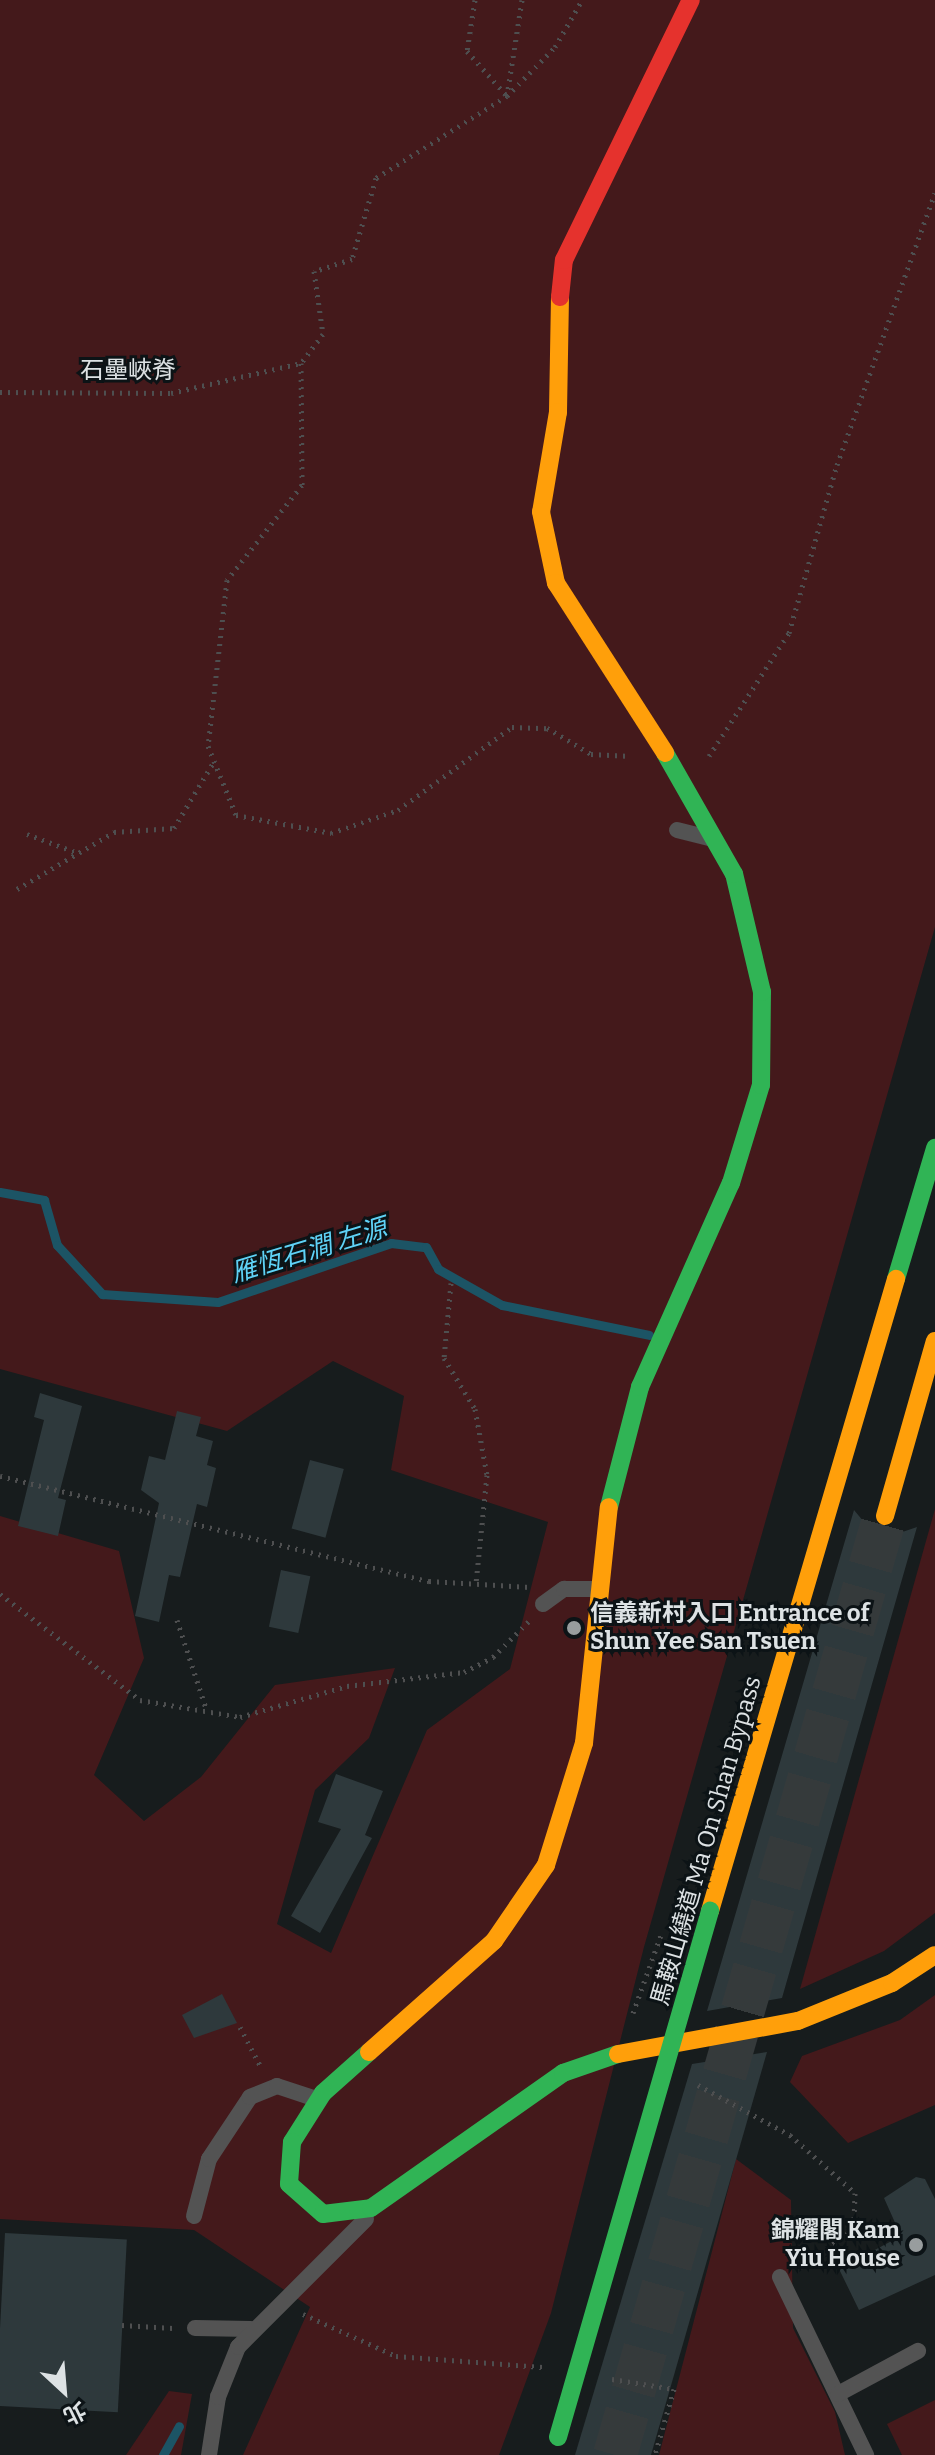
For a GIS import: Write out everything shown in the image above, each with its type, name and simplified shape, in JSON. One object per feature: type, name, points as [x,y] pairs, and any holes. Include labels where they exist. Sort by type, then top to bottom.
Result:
[{"type":"street","points":[[691,0],[564,260],[556,326],[558,412],[541,512],[556,583],[719,841],[756,949],[761,1085],[731,1183],[640,1387],[614,1479],[595,1590],[584,1743],[546,1865],[494,1941],[317,2100],[292,2142],[289,2184],[323,2214],[381,2204],[522,2095],[632,2049],[798,2021],[892,1983],[935,1955]]},
{"type":"street","name":"馬鞍山繞道 Ma On Shan Bypass","points":[[552,2455],[935,1148]]},
{"type":"street","points":[[885,1516],[935,1341]]},
{"type":"lane","points":[[677,830],[719,841]]},
{"type":"lane","points":[[543,1604],[564,1589],[595,1590]]},
{"type":"lane","points":[[194,2216],[209,2159],[250,2097],[277,2086],[317,2100]]},
{"type":"lane","points":[[209,2455],[218,2397],[251,2329],[381,2204]]},
{"type":"lane","points":[[780,2277],[866,2455]]},
{"type":"lane","points":[[195,2328],[251,2329]]},
{"type":"lane","points":[[838,2394],[918,2351]]},
{"type":"path","points":[[475,0],[467,51],[507,96]]},
{"type":"path","points":[[507,96],[522,0]]},
{"type":"path","points":[[582,0],[555,47],[507,96],[376,178],[352,259],[314,271],[323,334],[301,363],[302,485],[227,580],[208,746],[236,815],[331,833],[398,810],[512,727],[547,728],[591,754],[667,759]]},
{"type":"path","points":[[681,779],[718,746],[782,648],[837,465],[935,193]]},
{"type":"path","name":"石壘峽脊","points":[[0,392],[171,393],[301,363]]},
{"type":"path","points":[[17,889],[114,832],[174,828],[214,762]]},
{"type":"path","points":[[27,834],[79,853]]},
{"type":"path","points":[[451,1283],[444,1358],[475,1409],[487,1475],[476,1584]]},
{"type":"path","points":[[0,1476],[429,1581],[564,1589]]},
{"type":"path","points":[[0,1594],[140,1700],[253,1716],[347,1686],[464,1672],[503,1650],[543,1604]]},
{"type":"path","points":[[177,1620],[206,1708]]},
{"type":"path","points":[[632,2049],[634,2003],[661,1935]]},
{"type":"path","points":[[240,2027],[262,2070]]},
{"type":"path","points":[[696,2084],[790,2135],[855,2193],[859,2211],[844,2242],[780,2277]]},
{"type":"path","points":[[299,2311],[396,2356],[554,2369]]},
{"type":"path","points":[[122,2325],[165,2328]]},
{"type":"path","points":[[599,2377],[674,2389],[655,2455]]},
{"type":"shaded area","points":[[0,0],[935,0],[935,927],[644,1947],[551,2313],[499,2455],[243,2455],[310,2307],[194,2230],[0,2219],[0,1516],[119,1551],[144,1658],[94,1775],[144,1821],[201,1777],[275,1685],[395,1668],[369,1738],[315,1790],[277,1924],[331,1953],[427,1730],[510,1669],[548,1522],[391,1470],[404,1396],[333,1361],[227,1431],[0,1369]]},
{"type":"shaded area","points":[[935,1509],[935,1913],[884,1951],[800,1989]]},
{"type":"shaded area","points":[[935,1995],[935,2105],[848,2143],[790,2082],[802,2056],[900,2020]]},
{"type":"shaded area","points":[[736,2159],[791,2200],[793,2328],[835,2412],[845,2455],[659,2455]]},
{"type":"shaded area","points":[[169,2391],[192,2394],[181,2455],[126,2455]]},
{"type":"shaded area","points":[[935,2400],[935,2455],[902,2455],[887,2424]]},
{"type":"building","points":[[40,1393],[82,1406],[58,1498],[66,1500],[58,1536],[18,1526],[44,1420],[34,1417]]},
{"type":"building","points":[[177,1411],[201,1417],[196,1436],[213,1441],[207,1465],[216,1468],[207,1507],[197,1504],[180,1577],[169,1575],[159,1622],[135,1616],[159,1503],[141,1490],[149,1456],[165,1460]]},
{"type":"building","points":[[310,1460],[344,1469],[325,1538],[292,1529]]},
{"type":"building","points":[[854,1510],[879,1540],[917,1527],[782,1998],[707,2011]]},
{"type":"building","points":[[281,1570],[310,1576],[298,1633],[269,1627]]},
{"type":"building","points":[[336,1774],[383,1791],[365,1835],[372,1838],[320,1933],[291,1916],[341,1829],[318,1822]]},
{"type":"building","points":[[222,1994],[237,2023],[194,2038],[182,2015]]},
{"type":"building","points":[[767,2052],[651,2455],[575,2455],[692,2064]]},
{"type":"building","name":"錦耀閣 Kam Yiu House","points":[[916,2177],[925,2179],[935,2199],[935,2275],[859,2310],[839,2269],[901,2236],[884,2198]]},
{"type":"building","points":[[5,2233],[127,2239],[118,2412],[0,2406]]},
{"type":"waterway","name":"雁恆石澗 左源","points":[[0,1192],[44,1200],[57,1245],[102,1294],[218,1302],[391,1243],[426,1247],[438,1269],[502,1305],[649,1335]]},
{"type":"waterway","points":[[163,2455],[179,2426]]},
{"type":"tunnel","points":[[615,2455],[885,1516]]},
{"type":"traffic: fast","points":[[609,1507],[640,1387],[731,1183],[761,1085],[762,992],[734,874],[665,753]]},
{"type":"traffic: fast","points":[[896,1279],[935,1148]]},
{"type":"traffic: fast","points":[[558,2437],[710,1911]]},
{"type":"traffic: fast","points":[[369,2052],[323,2093],[292,2142],[289,2184],[323,2214],[371,2208],[563,2073],[618,2054]]},
{"type":"traffic: slow","points":[[560,297],[558,412],[541,512],[556,583],[665,753]]},
{"type":"traffic: slow","points":[[710,1911],[896,1279]]},
{"type":"traffic: slow","points":[[885,1516],[935,1341]]},
{"type":"traffic: slow","points":[[369,2052],[494,1941],[546,1865],[584,1743],[609,1507]]},
{"type":"traffic: slow","points":[[618,2054],[798,2021],[892,1983],[935,1955]]},
{"type":"traffic: jam","points":[[560,297],[564,260],[691,0]]},
{"type":"place","name":"信義新村入口 Entrance of Shun Yee San Tsuen","points":[[574,1628]]},
{"type":"place","name":"錦耀閣 Kam Yiu House","points":[[916,2245]]}]
